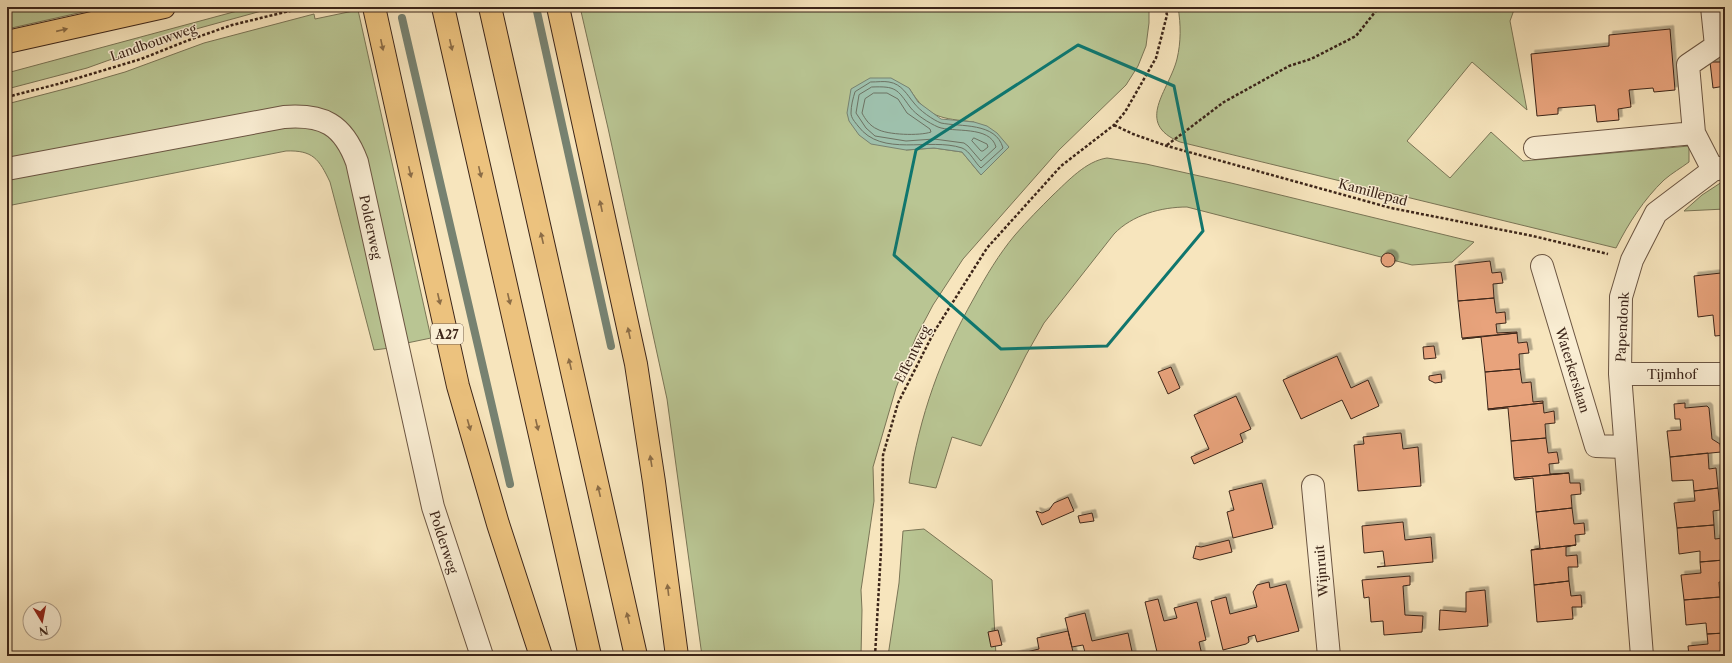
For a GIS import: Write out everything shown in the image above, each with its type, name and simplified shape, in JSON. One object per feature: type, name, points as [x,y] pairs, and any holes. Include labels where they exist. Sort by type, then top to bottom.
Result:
[{"type":"main road","points":[[7,42],[164,7]]},
{"type":"main road","name":"A27","points":[[374,7],[458,386],[498,524],[541,656]]},
{"type":"main road","points":[[443,7],[590,656]]},
{"type":"main road","points":[[490,7],[636,656]]},
{"type":"main road","points":[[558,7],[636,364],[654,482],[677,656]]},
{"type":"street","points":[[1535,148],[1694,133],[1688,65],[1716,46],[1712,7]]},
{"type":"street","name":"Polderweg","points":[[7,169],[284,117],[302,115],[319,118],[332,125],[343,135],[352,148],[357,162],[433,507],[482,656]]},
{"type":"street","name":"Papendonk","points":[[1620,374],[1621,296],[1632,260],[1656,213],[1719,168],[1694,133]]},
{"type":"street","name":"Waterkerslaan","points":[[1542,266],[1596,446],[1624,447]]},
{"type":"street","points":[[1620,374],[1624,447],[1642,656]]},
{"type":"street","name":"Tijmhof","points":[[1620,374],[1725,374]]},
{"type":"street","name":"Wijnruit","points":[[1313,486],[1329,656]]},
{"type":"path","name":"Landbouwweg","points":[[7,97],[58,84],[141,59],[232,25],[306,7]]},
{"type":"path","points":[[1114,125],[1125,112],[1156,58],[1166,15],[1165,7]]},
{"type":"path","points":[[1167,146],[1224,102],[1289,66],[1311,59],[1356,36],[1379,7]]},
{"type":"path","name":"Kamillepad","points":[[1114,125],[1132,134],[1167,146],[1391,208],[1533,236],[1632,260]]},
{"type":"path","name":"Effentweg","points":[[875,656],[881,551],[883,455],[898,403],[934,332],[987,248],[1061,166],[1114,125]]},
{"type":"highlighted area","points":[[1078,45],[1174,86],[1203,231],[1107,346],[1001,349],[894,255],[916,150]]},
{"type":"shaded area","points":[[24,7],[105,7],[7,29],[7,11]]},
{"type":"shaded area","points":[[252,7],[276,7],[196,29],[87,68],[7,89],[7,73]]},
{"type":"shaded area","points":[[580,7],[1149,7],[1149,23],[1146,46],[1138,66],[1126,85],[1059,150],[963,259],[933,305],[916,337],[896,388],[873,467],[874,501],[861,590],[861,656],[702,656],[667,399]],"holes":[[[909,88],[923,106],[936,115],[944,118],[974,122],[981,175],[962,152],[934,148],[906,150]]]},
{"type":"shaded area","points":[[1178,7],[1515,7],[1510,21],[1527,110],[1472,62],[1407,141],[1450,178],[1491,132],[1523,161],[1689,146],[1689,162],[1664,180],[1650,195],[1631,221],[1616,248],[1180,142],[1166,134],[1159,126],[1157,116],[1158,105],[1177,59],[1180,33]]},
{"type":"shaded area","points":[[358,10],[431,338],[407,343],[337,118],[7,162],[7,104],[125,72],[204,43],[314,14],[315,19]]},
{"type":"shaded area","points":[[280,123],[321,126],[343,147],[390,348],[374,350],[330,182],[322,167],[309,154],[303,152],[286,151],[7,206],[7,177]]},
{"type":"shaded area","points":[[1107,158],[1146,164],[1231,183],[1474,242],[1452,262],[1412,265],[1187,207],[1177,207],[1157,211],[1138,217],[1121,227],[1114,234],[1044,323],[1026,355],[981,446],[952,437],[936,488],[909,483],[925,410],[941,365],[962,320],[988,273],[1015,235],[1053,195],[1085,167]]},
{"type":"shaded area","points":[[1725,180],[1725,209],[1684,211],[1702,195]]},
{"type":"shaded area","points":[[924,529],[992,580],[996,656],[888,656],[899,583],[903,531]]},
{"type":"water","points":[[870,78],[891,78],[909,88],[918,102],[941,119],[974,122],[987,126],[997,133],[1009,147],[981,175],[962,152],[934,148],[906,150],[871,144],[859,135],[849,121],[847,113],[851,89]]},
{"type":"building","points":[[1670,29],[1675,90],[1654,92],[1653,88],[1629,90],[1631,107],[1618,109],[1619,120],[1597,122],[1595,105],[1558,108],[1558,114],[1537,116],[1531,54],[1609,46],[1609,35]]},
{"type":"building","points":[[1725,61],[1725,86],[1722,62]]},
{"type":"building","points":[[1710,62],[1722,62],[1725,86],[1713,88]]},
{"type":"building","points":[[1385,253],[1391,253],[1395,257],[1395,263],[1391,267],[1385,267],[1381,263],[1381,257]]},
{"type":"building","points":[[1490,261],[1492,273],[1501,272],[1503,283],[1493,284],[1494,298],[1458,301],[1455,265]]},
{"type":"building","points":[[1721,273],[1725,273],[1725,315]]},
{"type":"building","points":[[1721,273],[1725,335],[1715,336],[1713,315],[1698,317],[1694,276]]},
{"type":"building","points":[[1494,298],[1496,313],[1505,312],[1506,323],[1496,324],[1497,333],[1517,333],[1462,338],[1458,301]]},
{"type":"building","points":[[1517,333],[1518,343],[1527,342],[1529,353],[1519,354],[1520,369],[1485,372],[1481,337],[1462,339]]},
{"type":"building","points":[[1434,346],[1436,358],[1424,359],[1423,347]]},
{"type":"building","points":[[1337,356],[1351,388],[1368,380],[1379,406],[1351,419],[1342,400],[1301,419],[1283,380]]},
{"type":"building","points":[[1171,367],[1180,388],[1168,394],[1158,372]]},
{"type":"building","points":[[1520,369],[1522,383],[1531,382],[1533,402],[1543,401],[1543,403],[1488,409],[1485,372]]},
{"type":"building","points":[[1441,374],[1442,382],[1435,383],[1429,380],[1429,376]]},
{"type":"building","points":[[1236,396],[1251,429],[1240,434],[1243,442],[1194,464],[1191,457],[1209,449],[1194,415]]},
{"type":"building","points":[[1543,403],[1544,413],[1554,411],[1555,423],[1545,424],[1546,438],[1511,441],[1508,408],[1488,410],[1488,409]]},
{"type":"building","points":[[1685,403],[1685,408],[1707,406],[1709,408],[1712,439],[1720,444],[1721,452],[1670,457],[1667,431],[1681,430],[1680,419],[1675,419],[1674,404]]},
{"type":"building","points":[[1401,433],[1403,449],[1418,447],[1421,486],[1358,491],[1354,445],[1364,444],[1363,437]]},
{"type":"building","points":[[1546,438],[1548,453],[1557,452],[1559,463],[1549,464],[1550,474],[1569,473],[1514,478],[1511,441]]},
{"type":"building","points":[[1708,453],[1709,469],[1716,468],[1718,488],[1694,491],[1693,480],[1672,481],[1670,457]]},
{"type":"building","points":[[1569,473],[1570,483],[1580,483],[1581,494],[1571,495],[1572,508],[1536,512],[1533,478],[1515,480],[1514,478]]},
{"type":"building","points":[[1262,483],[1273,528],[1233,538],[1227,512],[1234,510],[1229,491]]},
{"type":"building","points":[[1718,488],[1720,510],[1713,511],[1714,525],[1677,528],[1674,503],[1695,501],[1694,491]]},
{"type":"building","points":[[1068,497],[1074,511],[1042,525],[1036,511],[1042,513],[1049,510],[1054,503]]},
{"type":"building","points":[[1572,508],[1574,524],[1584,523],[1585,534],[1575,535],[1576,545],[1531,550],[1540,548],[1536,512]]},
{"type":"building","points":[[1092,513],[1094,521],[1080,523],[1078,516]]},
{"type":"building","points":[[1403,522],[1405,540],[1431,537],[1433,562],[1377,567],[1385,566],[1383,551],[1364,553],[1362,526]]},
{"type":"building","points":[[1714,525],[1715,539],[1723,538],[1724,560],[1700,562],[1700,551],[1679,554],[1677,528]]},
{"type":"building","points":[[1229,540],[1232,552],[1200,560],[1193,558],[1196,546],[1201,547]]},
{"type":"building","points":[[1576,545],[1566,547],[1566,556],[1577,555],[1578,567],[1568,567],[1569,581],[1534,585],[1531,550]]},
{"type":"building","points":[[1724,560],[1725,582],[1719,582],[1720,597],[1684,600],[1681,575],[1701,573],[1700,562]]},
{"type":"building","points":[[1410,576],[1410,585],[1403,586],[1405,615],[1423,616],[1422,632],[1384,635],[1383,621],[1371,622],[1369,597],[1364,598],[1362,580]]},
{"type":"building","points":[[1569,581],[1571,596],[1581,595],[1582,607],[1572,607],[1573,619],[1537,622],[1534,585]]},
{"type":"building","points":[[1269,582],[1270,588],[1286,584],[1299,631],[1257,642],[1255,635],[1248,637],[1249,642],[1246,644],[1223,650],[1211,601],[1226,597],[1230,614],[1257,607],[1253,592],[1257,585]]},
{"type":"building","points":[[1485,590],[1488,626],[1439,630],[1440,610],[1466,612],[1466,592]]},
{"type":"building","points":[[1720,597],[1722,612],[1725,612],[1725,633],[1707,634],[1706,623],[1686,625],[1684,600]]},
{"type":"building","points":[[1158,599],[1164,621],[1177,618],[1174,608],[1197,602],[1206,640],[1199,642],[1202,655],[1158,656],[1145,602]]},
{"type":"building","points":[[1085,613],[1092,641],[1128,633],[1133,656],[1086,656],[1083,645],[1072,647],[1065,618]]},
{"type":"building","points":[[998,630],[1002,645],[991,647],[988,632]]},
{"type":"building","points":[[1068,631],[1074,656],[1010,656],[1039,649],[1037,638]]},
{"type":"building","points":[[1725,633],[1725,656],[1689,656],[1688,646],[1708,644],[1707,634]]},
{"type":"waterway","points":[[536,7],[611,346]]},
{"type":"waterway","points":[[402,18],[510,484]]}]
